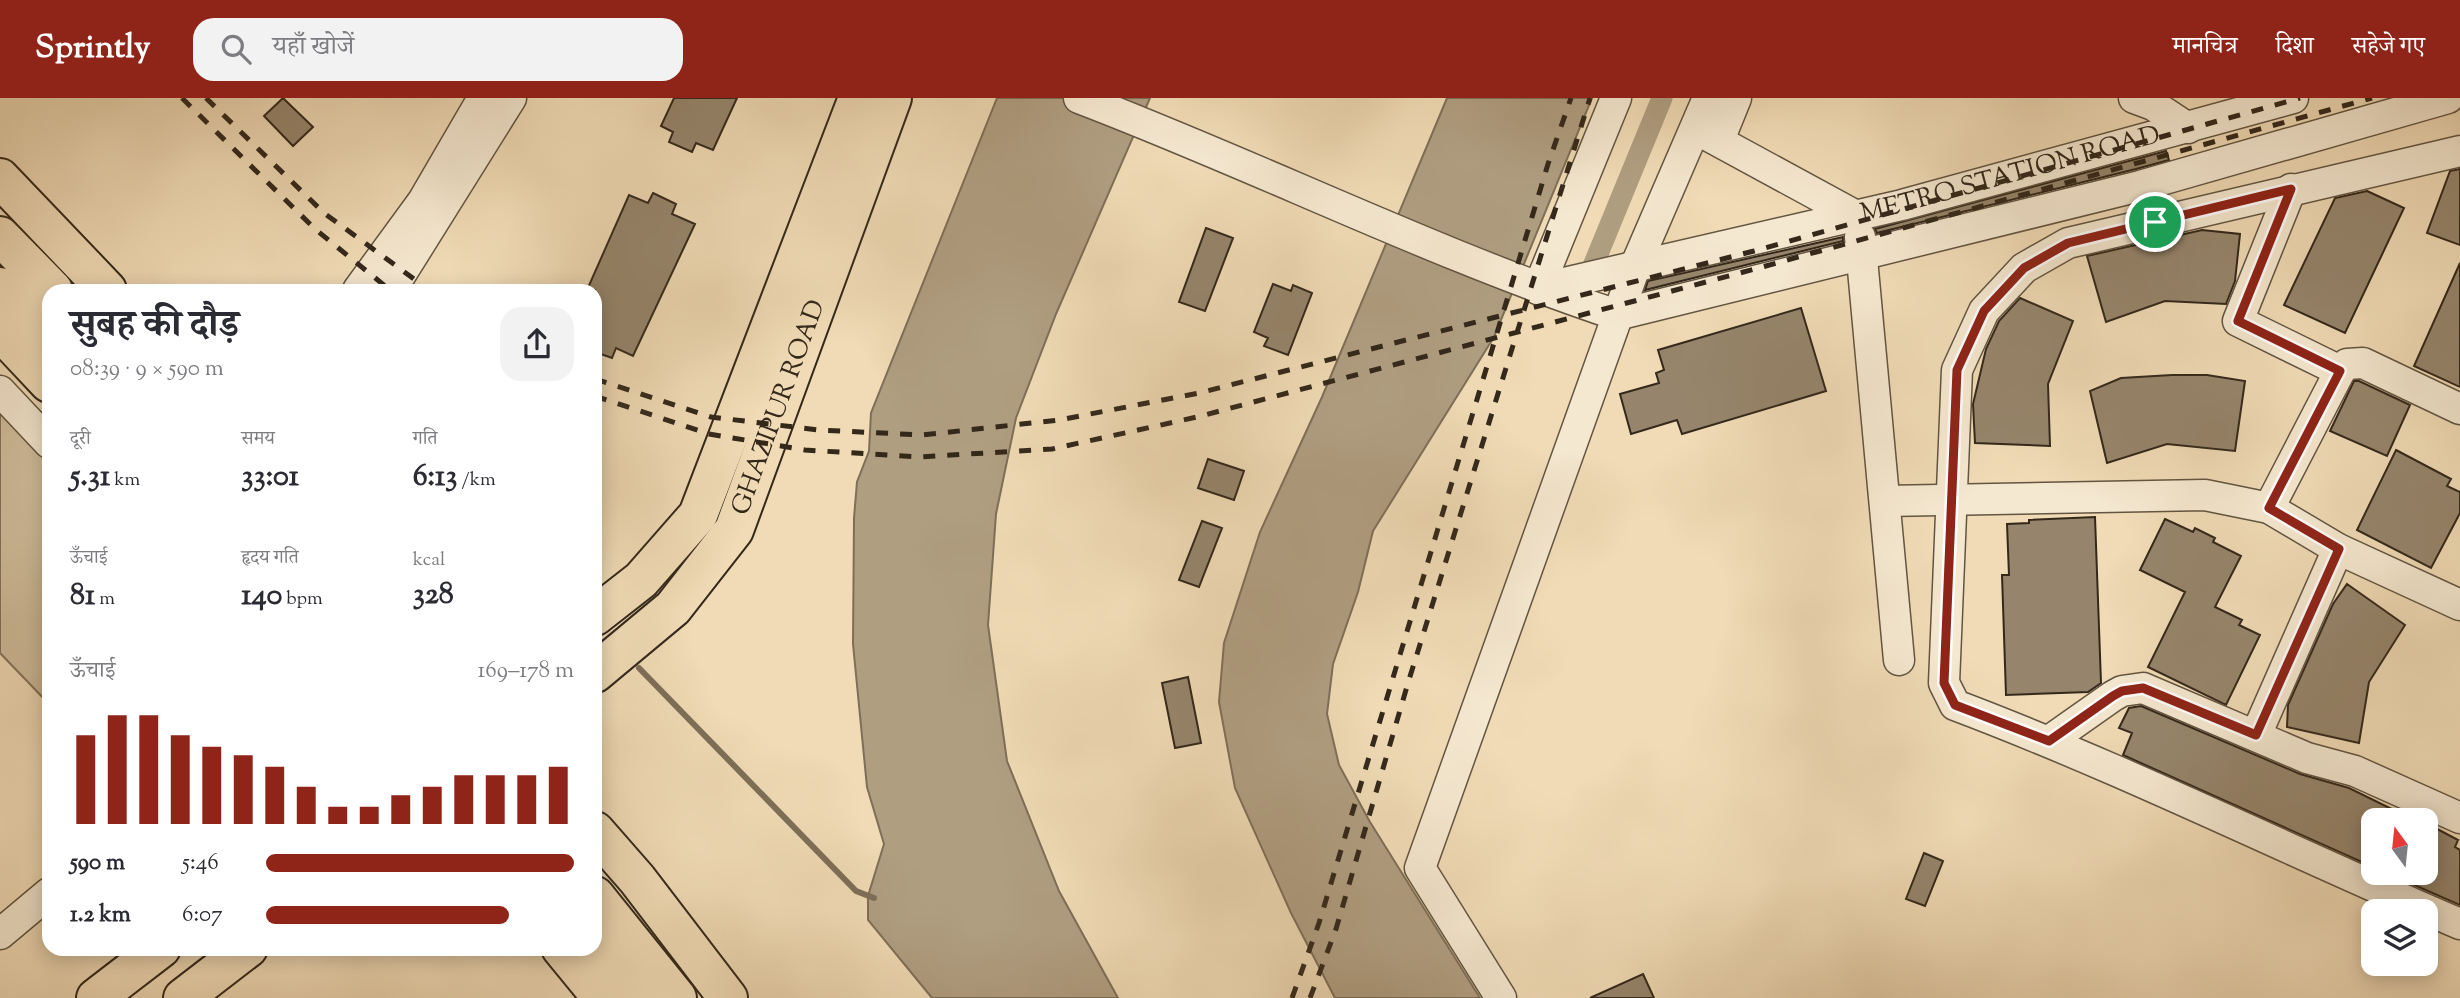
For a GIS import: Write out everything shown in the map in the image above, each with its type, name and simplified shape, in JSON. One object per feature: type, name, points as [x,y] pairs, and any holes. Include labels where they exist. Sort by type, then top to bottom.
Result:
[{"type":"main road","name":"GHAZIPUR ROAD","points":[[602,610],[640,580],[698,515],[858,98]]},
{"type":"main road","name":"GHAZIPUR ROAD","points":[[602,667],[673,608],[734,530],[892,98]]},
{"type":"main road","points":[[0,178],[101,284]]},
{"type":"main road","points":[[0,236],[47,284]]},
{"type":"main road","points":[[0,287],[42,331]]},
{"type":"main road","points":[[0,331],[42,376]]},
{"type":"main road","points":[[602,839],[637,879],[728,998]]},
{"type":"main road","points":[[602,869],[617,868],[637,879]]},
{"type":"main road","points":[[602,905],[677,998]]},
{"type":"main road","points":[[96,998],[151,956]]},
{"type":"main road","points":[[193,990],[238,956]]},
{"type":"main road","points":[[575,956],[602,998]]},
{"type":"main road","points":[[579,956],[635,998]]},
{"type":"street","points":[[362,284],[423,201],[483,98]]},
{"type":"street","points":[[395,284],[511,98]]},
{"type":"street","points":[[1079,98],[1171,133],[1531,286],[1617,315]]},
{"type":"street","points":[[1531,286],[1616,98]]},
{"type":"street","points":[[1707,134],[1708,98]]},
{"type":"street","points":[[1501,998],[1420,867],[1635,267],[1707,134],[1736,98]]},
{"type":"street","points":[[2134,98],[2153,105],[2188,128]]},
{"type":"street","name":"METRO STATION ROAD","points":[[1531,286],[1635,267],[1856,216],[2293,98]]},
{"type":"street","name":"METRO STATION ROAD","points":[[1617,315],[2140,186],[2448,98]]},
{"type":"street","points":[[1707,134],[1856,216],[1863,254],[1899,660]]},
{"type":"street","points":[[2460,151],[2068,243],[2024,268],[1984,311],[1957,370],[1944,683],[1950,700],[1955,705],[2129,774],[2303,857],[2460,924]]},
{"type":"street","points":[[2291,189],[2238,321],[2340,371]]},
{"type":"street","points":[[1810,227],[1820,266]]},
{"type":"street","points":[[2269,508],[2340,371],[2347,364],[2363,363],[2460,409]]},
{"type":"street","points":[[0,391],[42,436]]},
{"type":"street","points":[[1885,501],[1950,497],[2205,495],[2269,508],[2339,549],[2460,606]]},
{"type":"street","points":[[2256,735],[2339,549]]},
{"type":"street","points":[[2049,741],[2113,696],[2133,688],[2143,688],[2307,758],[2355,771],[2460,818]]},
{"type":"street","points":[[0,934],[42,899]]},
{"type":"shaded area","points":[[997,98],[1150,98],[1056,314],[1016,418],[996,514],[988,625],[1007,761],[1059,891],[1118,998],[932,998],[868,920],[868,896],[884,844],[867,787],[853,644],[854,518],[857,482],[869,451],[871,413]]},
{"type":"shaded area","points":[[1447,98],[1592,98],[1494,337],[1373,531],[1358,592],[1333,664],[1327,714],[1339,765],[1370,822],[1480,998],[1335,998],[1291,913],[1235,788],[1219,702],[1224,643],[1260,532],[1322,397]]},
{"type":"shaded area","points":[[0,408],[42,453],[42,697],[0,653]]},
{"type":"building","points":[[283,98],[313,127],[293,146],[264,116]]},
{"type":"building","points":[[674,98],[737,98],[713,150],[696,143],[692,152],[669,142],[673,132],[661,126]]},
{"type":"building","points":[[2166,151],[2169,160],[2136,169],[1877,233],[1875,229]]},
{"type":"building","points":[[2460,169],[2460,245],[2427,233],[2450,171]]},
{"type":"building","points":[[2367,191],[2404,208],[2345,333],[2284,305],[2335,198]]},
{"type":"building","points":[[653,193],[676,204],[672,214],[695,224],[633,356],[616,348],[612,358],[602,354],[602,284],[590,284],[629,195],[648,203]]},
{"type":"building","points":[[1206,228],[1233,238],[1205,311],[1179,302]]},
{"type":"building","points":[[2202,230],[2240,234],[2235,281],[2226,304],[2165,301],[2106,322],[2087,256]]},
{"type":"building","points":[[1843,237],[1843,241],[1645,290],[1648,281]]},
{"type":"building","points":[[2460,263],[2460,387],[2414,366]]},
{"type":"building","points":[[1273,284],[1291,291],[1293,285],[1312,293],[1288,355],[1264,346],[1268,338],[1254,332]]},
{"type":"building","points":[[2020,298],[2073,321],[2048,384],[2050,446],[1975,443],[1973,404],[1986,349],[1999,321]]},
{"type":"building","points":[[1801,308],[1826,391],[1682,434],[1677,420],[1631,434],[1620,394],[1659,383],[1656,373],[1664,370],[1658,350]]},
{"type":"building","points":[[2207,375],[2245,381],[2235,451],[2167,444],[2107,463],[2090,391],[2121,378]]},
{"type":"building","points":[[2354,381],[2410,405],[2387,456],[2330,431]]},
{"type":"building","points":[[2396,450],[2451,479],[2447,486],[2460,492],[2460,513],[2431,568],[2357,530]]},
{"type":"building","points":[[1208,459],[1244,471],[1234,500],[1198,488]]},
{"type":"building","points":[[2095,517],[2101,683],[2088,692],[2006,695],[2002,575],[2009,575],[2007,524],[2029,523],[2029,520]]},
{"type":"building","points":[[2165,519],[2193,532],[2195,528],[2215,538],[2213,542],[2241,556],[2215,607],[2242,620],[2239,625],[2260,635],[2226,705],[2148,667],[2185,592],[2140,570]]},
{"type":"building","points":[[1202,521],[1222,528],[1199,587],[1179,580]]},
{"type":"building","points":[[2347,584],[2405,625],[2369,682],[2359,743],[2287,727],[2288,705],[2333,604]]},
{"type":"building","points":[[1188,677],[1201,743],[1175,748],[1162,683]]},
{"type":"building","points":[[2141,706],[2300,774],[2349,788],[2390,808],[2361,808],[2361,862],[2123,755],[2132,733],[2119,728],[2129,708]]},
{"type":"building","points":[[2438,829],[2458,840],[2455,847],[2460,850],[2460,905],[2417,886],[2438,886]]},
{"type":"building","points":[[1924,853],[1943,861],[1925,906],[1906,899]]},
{"type":"building","points":[[1643,974],[1654,998],[1590,998]]},
{"type":"waterway","points":[[1593,266],[1662,98]]},
{"type":"waterway","points":[[639,668],[856,891],[874,898]]},
{"type":"railway","points":[[182,98],[315,229],[383,284]]},
{"type":"railway","points":[[206,98],[324,213],[421,284]]},
{"type":"railway","points":[[1292,998],[1319,923],[1548,164],[1571,98]]},
{"type":"railway","points":[[1310,998],[1336,929],[1408,683],[1590,98]]},
{"type":"railway","points":[[602,381],[711,417],[819,430],[922,435],[1059,420],[1199,393],[1754,251],[2300,98]]},
{"type":"railway","points":[[602,398],[709,434],[805,450],[919,457],[1052,449],[1197,417],[1755,269],[2372,98]]},
{"type":"route","points":[[2291,189],[2238,321],[2340,371],[2269,508],[2339,549],[2256,735],[2143,688],[2133,688],[2113,696],[2049,741],[1955,705],[1950,700],[1944,683],[1957,370],[1984,311],[2024,268],[2068,243],[2155,222],[2291,189]]}]
